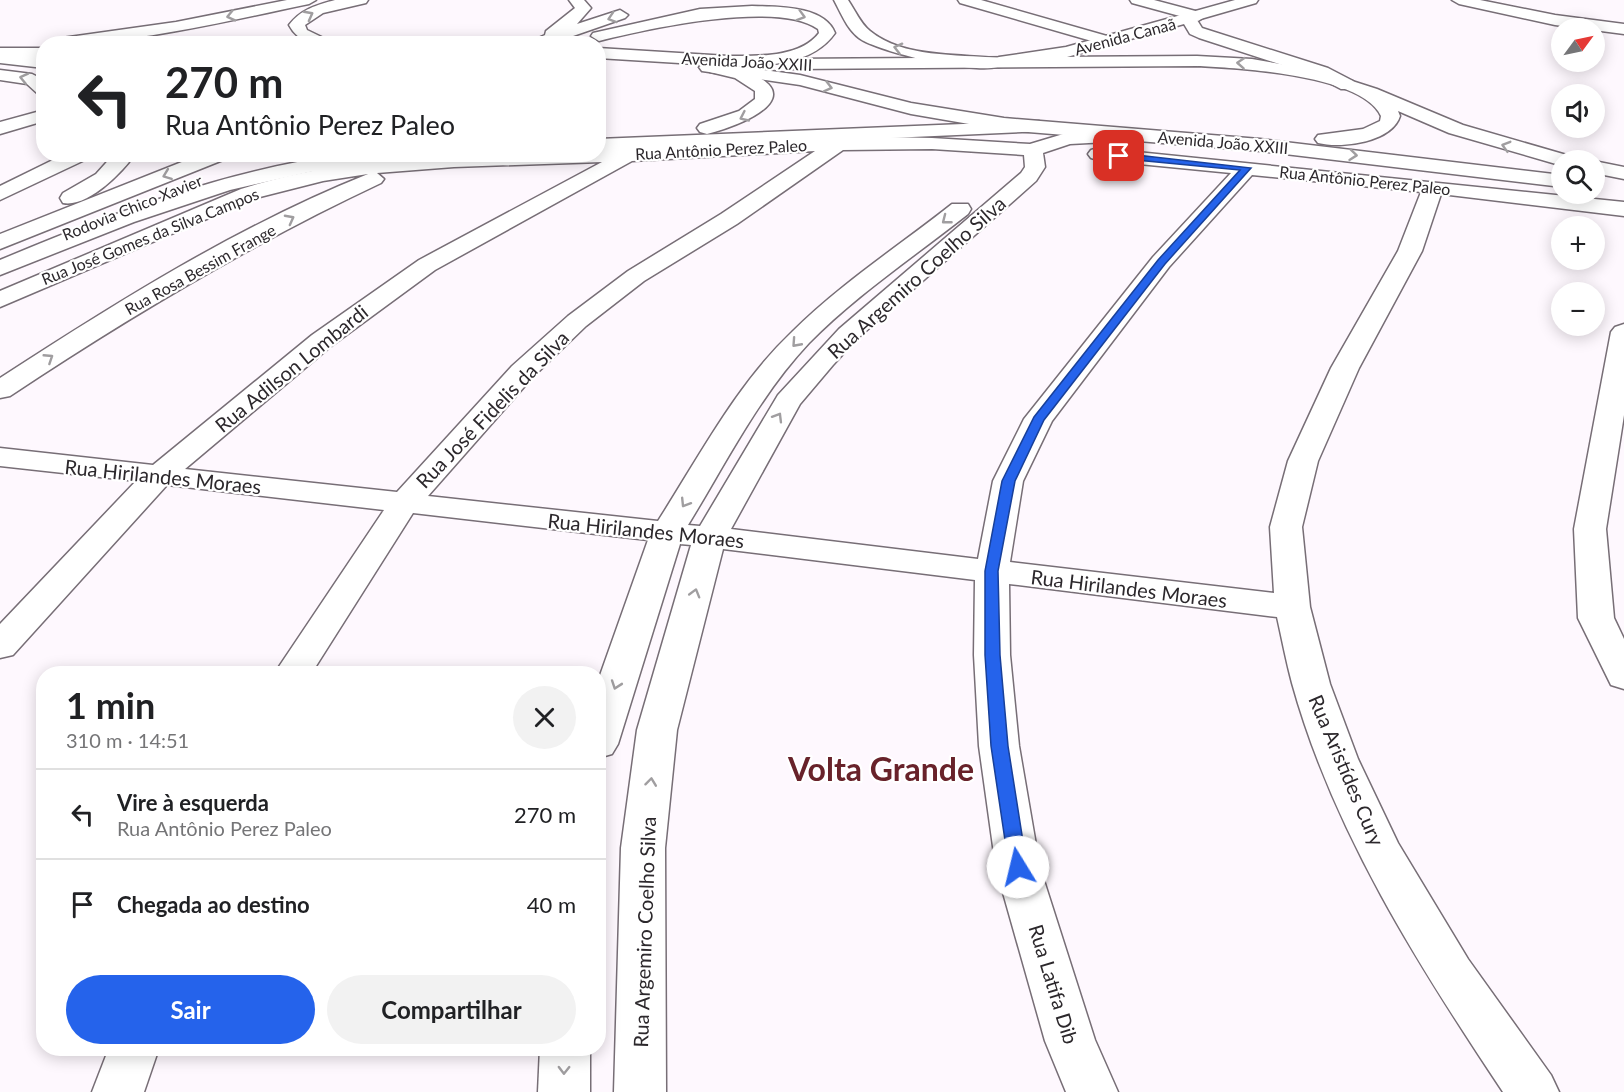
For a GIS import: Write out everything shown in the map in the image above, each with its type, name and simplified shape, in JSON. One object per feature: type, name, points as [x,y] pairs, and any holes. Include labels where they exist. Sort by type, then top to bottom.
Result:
[{"type":"main road","points":[[112,36],[176,27],[309,0]]},
{"type":"main road","points":[[308,36],[301,33],[297,25],[300,20],[327,7],[361,0]]},
{"type":"main road","points":[[547,36],[577,16],[583,8],[576,0]]},
{"type":"main road","points":[[599,36],[705,0]]},
{"type":"main road","points":[[841,0],[860,30],[888,46],[921,54],[998,63]]},
{"type":"main road","points":[[965,0],[1108,42]]},
{"type":"main road","points":[[1137,0],[1194,18]]},
{"type":"main road","name":"Avenida Canaã","points":[[998,63],[1049,56],[1108,42],[1251,0]]},
{"type":"main road","points":[[1459,0],[1552,18]]},
{"type":"main road","points":[[599,36],[686,15],[737,9],[796,14],[818,21],[827,29],[821,42],[799,53],[762,60],[728,62]]},
{"type":"main road","points":[[556,36],[635,11]]},
{"type":"main road","points":[[1601,18],[1617,11]]},
{"type":"main road","name":"Avenida João XXIII","points":[[1194,18],[1196,31],[1205,35],[1322,72],[1347,85]]},
{"type":"main road","points":[[1605,27],[1624,29]]},
{"type":"main road","points":[[0,49],[36,45]]},
{"type":"main road","points":[[0,49],[36,51]]},
{"type":"main road","points":[[606,56],[708,67],[750,78],[763,88],[765,102],[760,108],[739,120],[705,128],[606,135]]},
{"type":"main road","name":"Avenida João XXIII","points":[[606,56],[837,65],[1222,62],[1281,68],[1347,85],[1456,129],[1551,157]]},
{"type":"main road","points":[[0,58],[36,62]]},
{"type":"main road","points":[[998,63],[934,84],[944,106],[1029,148]]},
{"type":"main road","name":"Avenida João XXIII","points":[[708,67],[800,80],[980,123]]},
{"type":"main road","points":[[0,75],[32,79],[36,83]]},
{"type":"main road","points":[[1253,156],[1378,131],[1391,120],[1392,113],[1387,105],[1371,93]]},
{"type":"main road","points":[[20,96],[36,95]]},
{"type":"main road","points":[[0,128],[36,118]]},
{"type":"main road","points":[[606,144],[980,123]]},
{"type":"main road","points":[[0,128],[36,135]]},
{"type":"main road","name":"Avenida João XXIII","points":[[1138,136],[1253,156],[1551,180]]},
{"type":"main road","name":"Rua Argemiro Coelho Silva","points":[[606,714],[667,533],[757,388],[800,338],[831,310],[1014,167],[1029,148],[1070,139],[1138,136]]},
{"type":"main road","name":"Rua Antônio Perez Paleo","points":[[606,155],[841,142],[925,141],[1077,151],[1253,156],[1433,187],[1624,209]]},
{"type":"main road","name":"Rua José Fidelis da Silva","points":[[297,666],[404,502],[522,372],[577,321],[636,276],[729,219],[841,142]]},
{"type":"main road","name":"Rua Argemiro Coelho Silva","points":[[640,1092],[643,848],[655,741],[710,537],[788,401],[848,334],[1029,177],[1035,167],[1029,148]]},
{"type":"main road","name":"Rua Adilson Lombardi","points":[[0,646],[159,475],[321,341],[427,265],[631,154]]},
{"type":"main road","name":"Rua Latifa Dib","points":[[1092,1092],[1070,1041],[1018,867],[999,746],[992,655],[992,571],[1008,481],[1038,419],[1161,262],[1253,156]]},
{"type":"main road","points":[[30,181],[55,162]]},
{"type":"main road","points":[[0,194],[67,162]]},
{"type":"main road","points":[[0,232],[82,192],[103,178],[118,162]]},
{"type":"main road","name":"Rodovia Chico Xavier","points":[[0,242],[201,162]]},
{"type":"main road","name":"Rodovia Chico Xavier","points":[[0,262],[245,162]]},
{"type":"main road","points":[[0,268],[137,215],[226,184],[314,165],[359,162]]},
{"type":"main road","name":"Rua José Gomes da Silva Campos","points":[[0,300],[215,206],[280,184],[390,162]]},
{"type":"main road","name":"Rua Rosa Bessim Frange","points":[[0,390],[133,305],[398,162]]},
{"type":"main road","points":[[1605,169],[1624,173]]},
{"type":"main road","points":[[280,184],[322,202]]},
{"type":"main road","name":"Rua Aristídes Cury","points":[[1433,187],[1410,251],[1345,368],[1304,460],[1286,527],[1292,607],[1311,684],[1330,738],[1381,852],[1451,974],[1533,1092]]},
{"type":"main road","points":[[1605,187],[1624,190]]},
{"type":"main road","points":[[1624,332],[1590,530],[1596,618],[1624,676]]},
{"type":"main road","name":"Rua Hirilandes Moraes","points":[[0,457],[710,537],[1292,607]]},
{"type":"main road","points":[[118,1092],[131,1056]]},
{"type":"main road","points":[[564,1092],[565,1056]]},
{"type":"district","name":"Volta Grande","points":[[881,768]]},
{"type":"route","points":[[1018,867],[999,746],[992,655],[992,571],[1008,481],[1038,419],[1161,262],[1247,168],[1119,156]]}]
